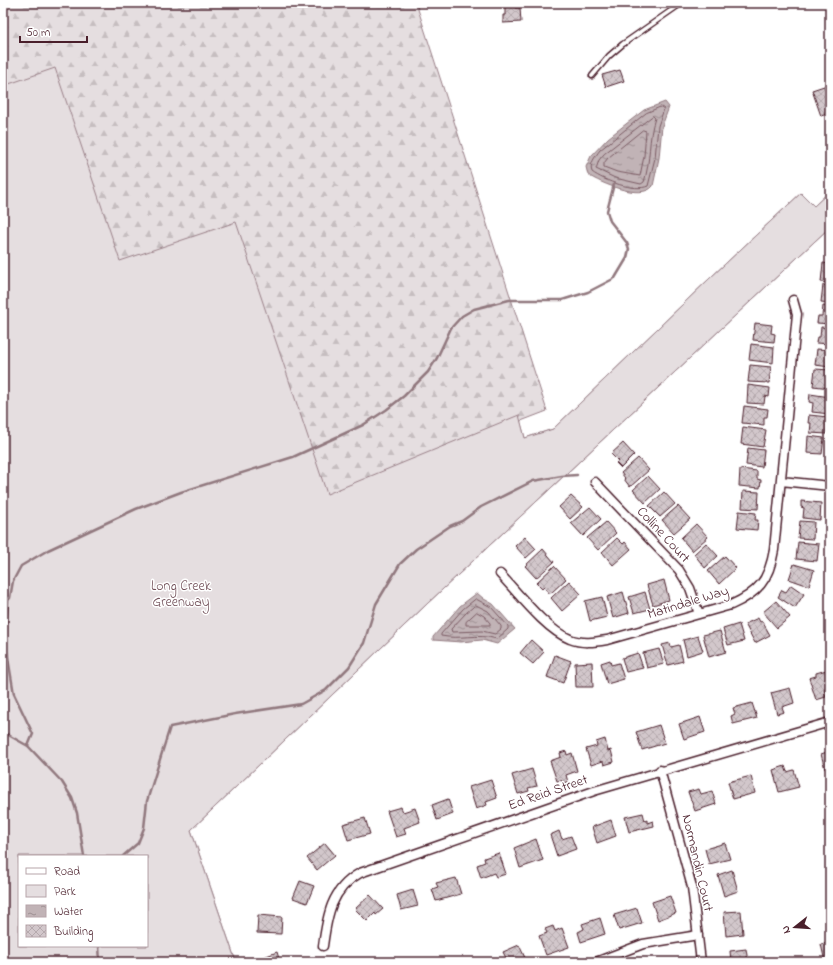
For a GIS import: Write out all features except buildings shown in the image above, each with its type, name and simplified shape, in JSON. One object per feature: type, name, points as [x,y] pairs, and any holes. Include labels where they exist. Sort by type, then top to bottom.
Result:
[{"type":"street","name":"Matindale Way","points":[[500,574],[558,634],[571,640],[590,643],[607,640],[731,605],[744,599],[757,589],[766,578],[772,566],[774,550],[797,314],[793,300]]},
{"type":"street","points":[[781,481],[830,486]]},
{"type":"street","name":"Colline Court","points":[[595,482],[682,575],[690,588],[699,614]]},
{"type":"street","name":"Ed Reid Street","points":[[323,946],[327,919],[335,896],[349,879],[360,873],[594,791],[660,770],[830,722]]},
{"type":"street","name":"Normandin Court","points":[[660,770],[692,887],[701,962]]},
{"type":"street","points":[[596,962],[643,944],[698,935]]},
{"type":"lane","points":[[592,76],[609,56],[623,44],[682,3]]},
{"type":"green space","name":"Long Creek Greenway","points":[[3,3],[416,3],[547,411],[521,421],[520,420],[525,438],[553,429],[801,193],[814,206],[830,191],[830,227],[428,603],[191,830],[236,962],[3,962]]},
{"type":"green space","name":"Long Creek Greenway","points":[[55,68],[120,261],[236,222],[327,494],[519,415],[525,438],[553,429],[801,193],[814,206],[830,191],[830,227],[428,603],[191,830],[236,962],[3,962],[3,86]]},
{"type":"water","points":[[665,102],[669,107],[662,126],[659,158],[653,186],[648,190],[640,192],[631,191],[611,186],[588,175],[586,167],[591,156],[608,138],[644,110]]},
{"type":"water","points":[[477,593],[493,604],[515,629],[497,644],[482,640],[461,642],[433,640],[433,637],[460,606]]},
{"type":"waterway","points":[[28,746],[33,734],[14,694],[5,640],[8,600],[10,598],[13,581],[21,566],[48,550],[136,509],[181,492],[293,457],[363,425],[404,396],[428,372],[437,358],[451,328],[462,316],[474,309],[509,300],[562,300],[588,292],[615,278],[627,258],[629,249],[627,243],[610,221],[607,211],[614,184]]},
{"type":"waterway","points":[[124,855],[138,843],[144,828],[147,801],[170,727],[235,714],[301,704],[326,690],[349,667],[364,643],[376,604],[400,564],[416,549],[450,526],[462,521],[481,507],[533,481],[577,475]]},
{"type":"waterway","points":[[3,732],[28,746],[62,782],[72,798],[77,813],[84,855]]},
{"type":"waterway","points":[[99,947],[100,962]]}]
